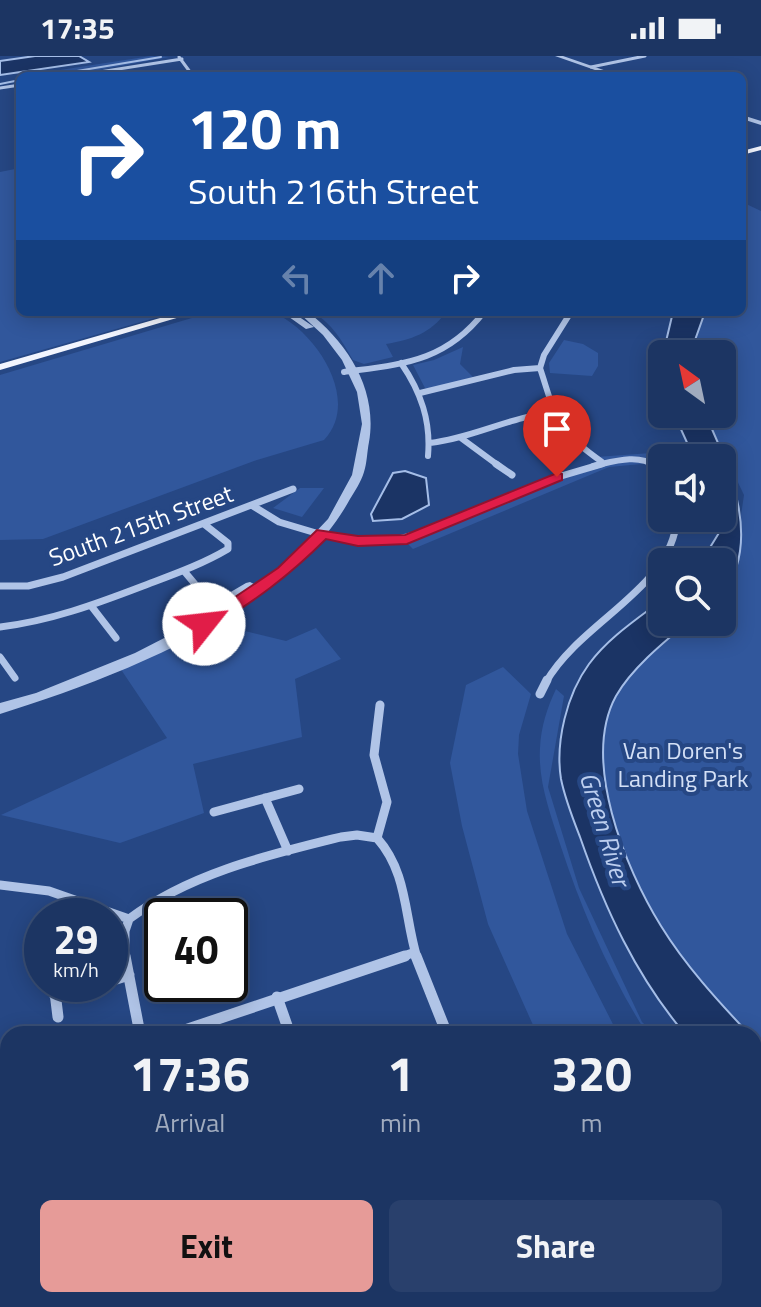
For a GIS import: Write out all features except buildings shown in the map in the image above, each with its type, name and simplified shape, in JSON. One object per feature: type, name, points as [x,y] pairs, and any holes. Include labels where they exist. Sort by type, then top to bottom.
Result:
[{"type":"main road","points":[[0,367],[178,316]]},
{"type":"street","points":[[558,56],[606,72]]},
{"type":"street","points":[[591,67],[645,56]]},
{"type":"street","points":[[96,72],[180,57]]},
{"type":"street","points":[[292,316],[320,336],[348,371]]},
{"type":"street","points":[[4,707],[52,692],[238,605],[276,578],[354,489],[367,450],[365,399],[327,332],[307,316]]},
{"type":"street","points":[[348,371],[433,355],[455,345],[471,331],[481,316]]},
{"type":"street","points":[[568,316],[544,355],[540,368],[566,435],[602,462]]},
{"type":"street","points":[[401,363],[420,393],[428,421],[428,456]]},
{"type":"street","points":[[420,393],[514,370],[540,368]]},
{"type":"street","points":[[430,443],[461,438],[530,413],[555,412]]},
{"type":"street","points":[[461,438],[512,475]]},
{"type":"street","points":[[253,506],[268,517],[358,541],[407,539],[602,462],[648,460]]},
{"type":"street","name":"South 215th Street","points":[[0,586],[42,583],[293,489]]},
{"type":"street","points":[[0,627],[38,622],[92,607],[184,571],[228,549],[228,543],[204,524]]},
{"type":"street","points":[[540,694],[548,676],[577,641],[638,591],[672,545],[677,532]]},
{"type":"street","points":[[184,571],[205,596]]},
{"type":"street","points":[[92,607],[116,638]]},
{"type":"street","points":[[0,657],[15,678]]},
{"type":"street","points":[[377,838],[387,817],[389,800],[374,756],[380,705]]},
{"type":"street","points":[[214,812],[299,789]]},
{"type":"street","points":[[265,798],[288,851]]},
{"type":"street","points":[[139,1026],[123,945],[124,928],[145,905],[181,888],[288,851],[357,835],[377,838],[398,866],[415,952],[444,1026]]},
{"type":"street","points":[[0,885],[49,891],[129,919]]},
{"type":"street","points":[[195,1026],[415,952]]},
{"type":"street","points":[[277,997],[287,1026]]},
{"type":"street","points":[[56,1002],[58,1017]]},
{"type":"green space","points":[[151,56],[169,57],[88,72],[47,72]]},
{"type":"green space","points":[[16,169],[16,316],[162,316],[0,362],[0,172]]},
{"type":"green space","name":"Van Doren's Landing Park","points":[[746,204],[761,211],[761,1026],[742,1026],[670,940],[634,875],[612,813],[605,782],[603,751],[606,722],[616,696],[639,666],[671,636],[736,636],[736,549],[744,495],[736,478],[736,444],[719,444],[712,428],[736,428],[736,340],[695,340],[704,316],[746,316]]},
{"type":"green space","points":[[199,316],[279,316],[304,334],[318,350],[336,387],[338,406],[334,424],[324,440],[257,460],[43,539],[0,540],[0,375]]},
{"type":"green space","points":[[318,316],[442,316],[420,334],[386,344],[393,357],[364,364],[353,360]]},
{"type":"green space","points":[[564,340],[583,344],[598,353],[598,366],[592,376],[550,373],[549,363]]},
{"type":"green space","points":[[463,347],[460,364],[473,377],[432,389],[425,388],[413,365],[434,360]]},
{"type":"green space","points":[[648,453],[648,463],[609,467],[413,549],[406,542],[600,461],[596,457]]},
{"type":"green space","points":[[300,488],[324,488],[302,517],[273,508]]},
{"type":"green space","points":[[229,627],[286,641],[316,628],[341,659],[295,679],[302,737],[193,764],[204,813],[120,843],[1,815],[167,738],[120,668],[213,629]]},
{"type":"green space","points":[[503,667],[531,694],[519,735],[518,754],[527,811],[567,934],[614,1026],[533,1026],[488,924],[462,826],[450,763],[466,685]]},
{"type":"green space","points":[[556,689],[564,696],[548,787],[579,888],[646,1026],[642,1026],[633,1011],[598,942],[549,809],[541,773],[540,748]]},
{"type":"water","points":[[35,56],[79,56],[89,62],[0,75],[0,61]]},
{"type":"water","points":[[672,316],[704,316],[695,340],[666,340]]},
{"type":"water","points":[[680,428],[711,428],[718,444],[688,444]]},
{"type":"water","points":[[405,471],[426,478],[429,505],[402,519],[373,521],[371,514],[393,473]]},
{"type":"water","points":[[736,496],[741,531],[736,568],[736,548],[710,548],[720,532],[736,532]]},
{"type":"water","name":"Green River","points":[[648,610],[648,636],[672,636],[639,666],[616,696],[606,722],[603,751],[605,782],[622,845],[647,902],[691,968],[742,1026],[678,1026],[667,1012],[611,916],[572,816],[561,779],[561,734],[574,689],[589,664],[605,646]]},
{"type":"waterway","points":[[71,72],[161,57]]},
{"type":"waterway","points":[[0,84],[16,81]]},
{"type":"route","points":[[204,624],[238,605],[284,572],[323,533],[382,543],[407,539],[557,477]]}]
